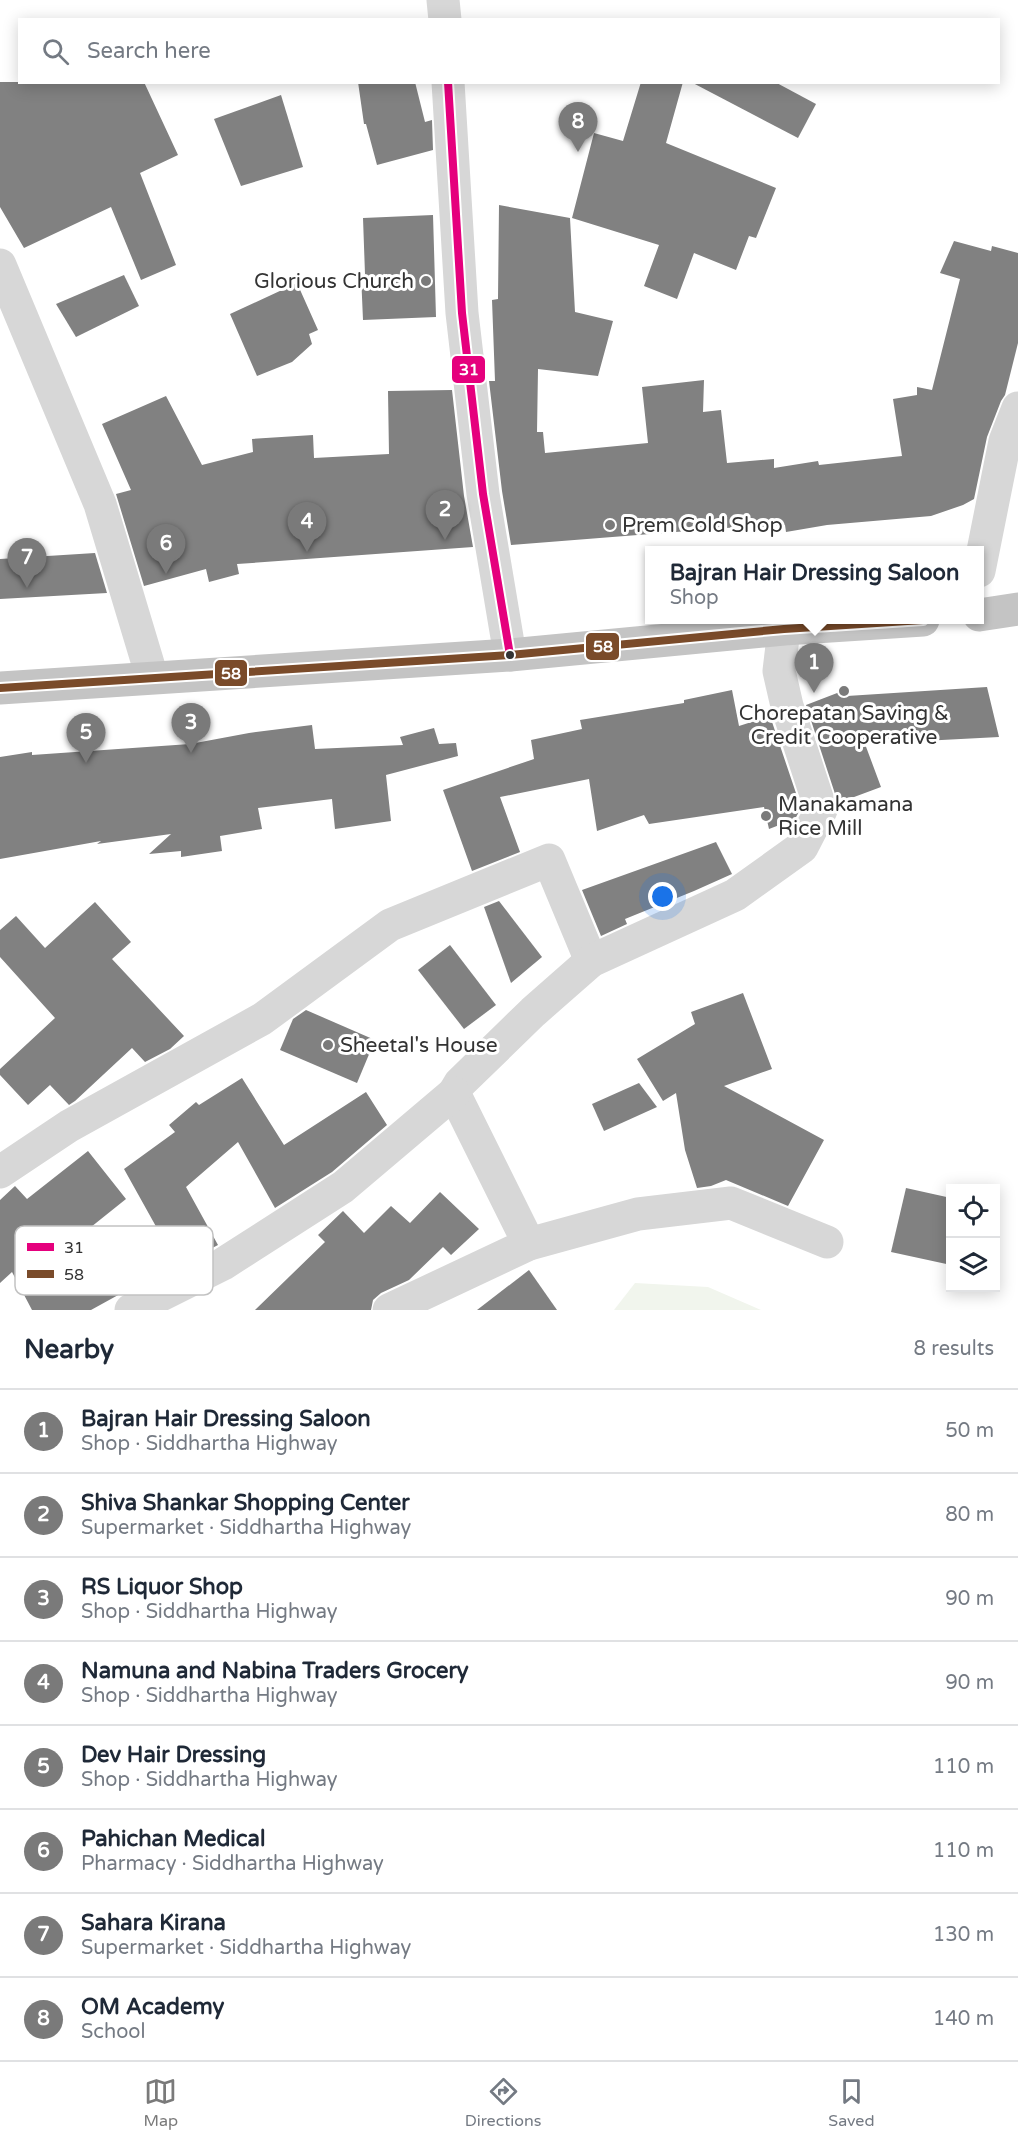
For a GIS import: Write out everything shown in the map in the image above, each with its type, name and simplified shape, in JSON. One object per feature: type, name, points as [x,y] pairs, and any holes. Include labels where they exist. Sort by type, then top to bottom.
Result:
[{"type":"highway","points":[[984,614],[1018,609]]},
{"type":"highway","points":[[0,688],[510,656],[784,629],[861,624]]},
{"type":"street","points":[[443,0],[444,18]]},
{"type":"street","points":[[448,84],[462,313],[483,494],[510,656]]},
{"type":"street","points":[[0,265],[100,504],[152,677]]},
{"type":"street","points":[[984,546],[1005,441],[1018,408]]},
{"type":"street","points":[[213,1269],[343,1187],[454,1093],[460,1083],[532,1012],[591,961],[735,895],[802,847],[821,810],[787,706],[779,671],[784,629]]},
{"type":"street","points":[[0,1173],[69,1126],[262,1019],[390,925],[549,860],[591,961]]},
{"type":"street","points":[[454,1093],[529,1244]]},
{"type":"street","points":[[389,1310],[529,1244],[638,1214],[731,1203],[827,1242]]},
{"type":"street","points":[[130,1310],[160,1295]]},
{"type":"shaded area","points":[[635,1283],[708,1287],[761,1310],[614,1310]]},
{"type":"building","points":[[0,82],[145,84],[178,155],[140,173],[176,265],[141,280],[111,207],[24,248],[0,207]]},
{"type":"building","points":[[358,84],[416,84],[425,122],[432,120],[433,150],[377,165],[366,124],[364,124]]},
{"type":"building","points":[[640,84],[682,84],[666,143],[776,188],[756,238],[749,236],[736,270],[694,253],[677,299],[644,286],[659,245],[572,218],[594,133],[623,141]]},
{"type":"building","points":[[695,84],[779,84],[816,104],[798,138]]},
{"type":"building","points":[[281,95],[303,167],[241,186],[214,119]]},
{"type":"building","points":[[499,205],[570,218],[575,312],[613,321],[598,376],[538,369],[537,432],[543,432],[545,453],[648,443],[642,387],[704,380],[703,412],[721,410],[727,463],[774,459],[774,468],[818,461],[819,465],[902,456],[893,399],[917,395],[917,387],[932,390],[960,279],[940,273],[954,241],[991,251],[992,246],[1018,253],[1018,343],[1005,395],[987,437],[974,499],[931,516],[827,525],[786,532],[785,525],[739,529],[739,527],[511,545],[489,381],[495,381],[492,300],[498,299]]},
{"type":"building","points":[[433,215],[436,317],[363,320],[361,274],[365,274],[363,218]]},
{"type":"building","points":[[124,275],[139,306],[76,337],[56,304]]},
{"type":"building","points":[[297,283],[318,330],[309,334],[312,344],[292,362],[257,376],[230,314]]},
{"type":"building","points":[[452,390],[464,496],[473,547],[237,564],[239,574],[209,582],[206,569],[144,586],[116,494],[131,490],[102,424],[166,396],[202,465],[253,452],[252,439],[313,435],[314,458],[389,454],[388,391]]},
{"type":"building","points":[[95,553],[107,593],[0,599],[0,559]]},
{"type":"building","points":[[987,687],[999,737],[865,744],[881,787],[838,803],[806,705],[845,690],[847,696]]},
{"type":"building","points":[[732,690],[739,726],[770,716],[801,808],[795,819],[769,829],[764,807],[649,824],[644,815],[597,831],[589,779],[500,797],[520,852],[472,871],[443,790],[534,759],[531,740],[582,729],[580,720],[684,703],[684,700]]},
{"type":"building","points":[[312,725],[315,749],[403,745],[400,737],[434,728],[439,744],[456,743],[458,756],[386,775],[391,821],[335,829],[332,799],[258,808],[262,829],[220,836],[222,851],[181,857],[181,851],[149,854],[171,834],[97,844],[101,841],[0,859],[0,757],[32,752],[32,755],[190,744]]},
{"type":"building","points":[[716,842],[732,874],[625,919],[627,924],[601,936],[582,890]]},
{"type":"building","points":[[499,901],[542,957],[511,983],[484,907]]},
{"type":"building","points":[[95,902],[131,942],[112,959],[184,1036],[170,1049],[145,1062],[132,1048],[69,1105],[50,1085],[28,1105],[0,1075],[0,1069],[55,1018],[0,957],[0,930],[16,916],[45,948]]},
{"type":"building","points":[[450,945],[496,1005],[464,1029],[418,970]]},
{"type":"building","points":[[743,993],[772,1069],[724,1086],[824,1140],[788,1206],[726,1180],[697,1188],[685,1150],[676,1093],[663,1101],[637,1059],[695,1024],[691,1012]]},
{"type":"building","name":"Sheetal's House","points":[[306,1010],[375,1040],[357,1083],[280,1050],[293,1019]]},
{"type":"building","points":[[242,1078],[284,1145],[366,1092],[387,1125],[332,1172],[275,1208],[238,1142],[186,1187],[208,1226],[156,1226],[124,1169],[175,1132],[169,1125],[196,1102],[199,1105]]},
{"type":"building","points":[[639,1083],[657,1107],[604,1131],[592,1104]]},
{"type":"building","points":[[88,1151],[126,1199],[92,1226],[15,1226],[15,1278],[12,1272],[0,1283],[0,1200],[15,1186],[27,1199]]},
{"type":"building","points":[[906,1188],[946,1197],[946,1264],[891,1252]]},
{"type":"building","points":[[440,1192],[479,1229],[451,1255],[443,1247],[409,1280],[381,1293],[373,1300],[371,1310],[255,1310],[325,1242],[318,1235],[343,1211],[364,1233],[391,1206],[410,1223]]},
{"type":"building","points":[[213,1236],[218,1245],[213,1248]]},
{"type":"building","points":[[529,1270],[557,1310],[477,1310]]},
{"type":"building","points":[[24,1295],[118,1295],[91,1310],[32,1310]]},
{"type":"transit line","name":"31","points":[[448,84],[462,313],[483,494],[510,655]]},
{"type":"transit line","name":"58","points":[[0,688],[510,655],[784,629],[861,624]]},
{"type":"place","name":"OM Academy","points":[[578,152]]},
{"type":"place","name":"Glorious Church","points":[[426,281]]},
{"type":"place","name":"Prem Cold Shop","points":[[610,525]]},
{"type":"place","name":"Shiva Shankar Shopping Center","points":[[445,540]]},
{"type":"place","name":"Namuna and Nabina Traders Grocery","points":[[307,552]]},
{"type":"place","name":"Pahichan Medical","points":[[166,574]]},
{"type":"place","name":"Sahara Kirana","points":[[27,588]]},
{"type":"place","name":"Chorepatan Saving & Credit Cooperative","points":[[844,691]]},
{"type":"place","name":"Bajran Hair Dressing Saloon","points":[[814,693]]},
{"type":"place","name":"RS Liquor Shop","points":[[191,753]]},
{"type":"place","name":"Dev Hair Dressing","points":[[86,763]]},
{"type":"place","name":"Manakamana Rice Mill","points":[[766,816]]},
{"type":"place","name":"Sheetal's House","points":[[328,1045]]}]
